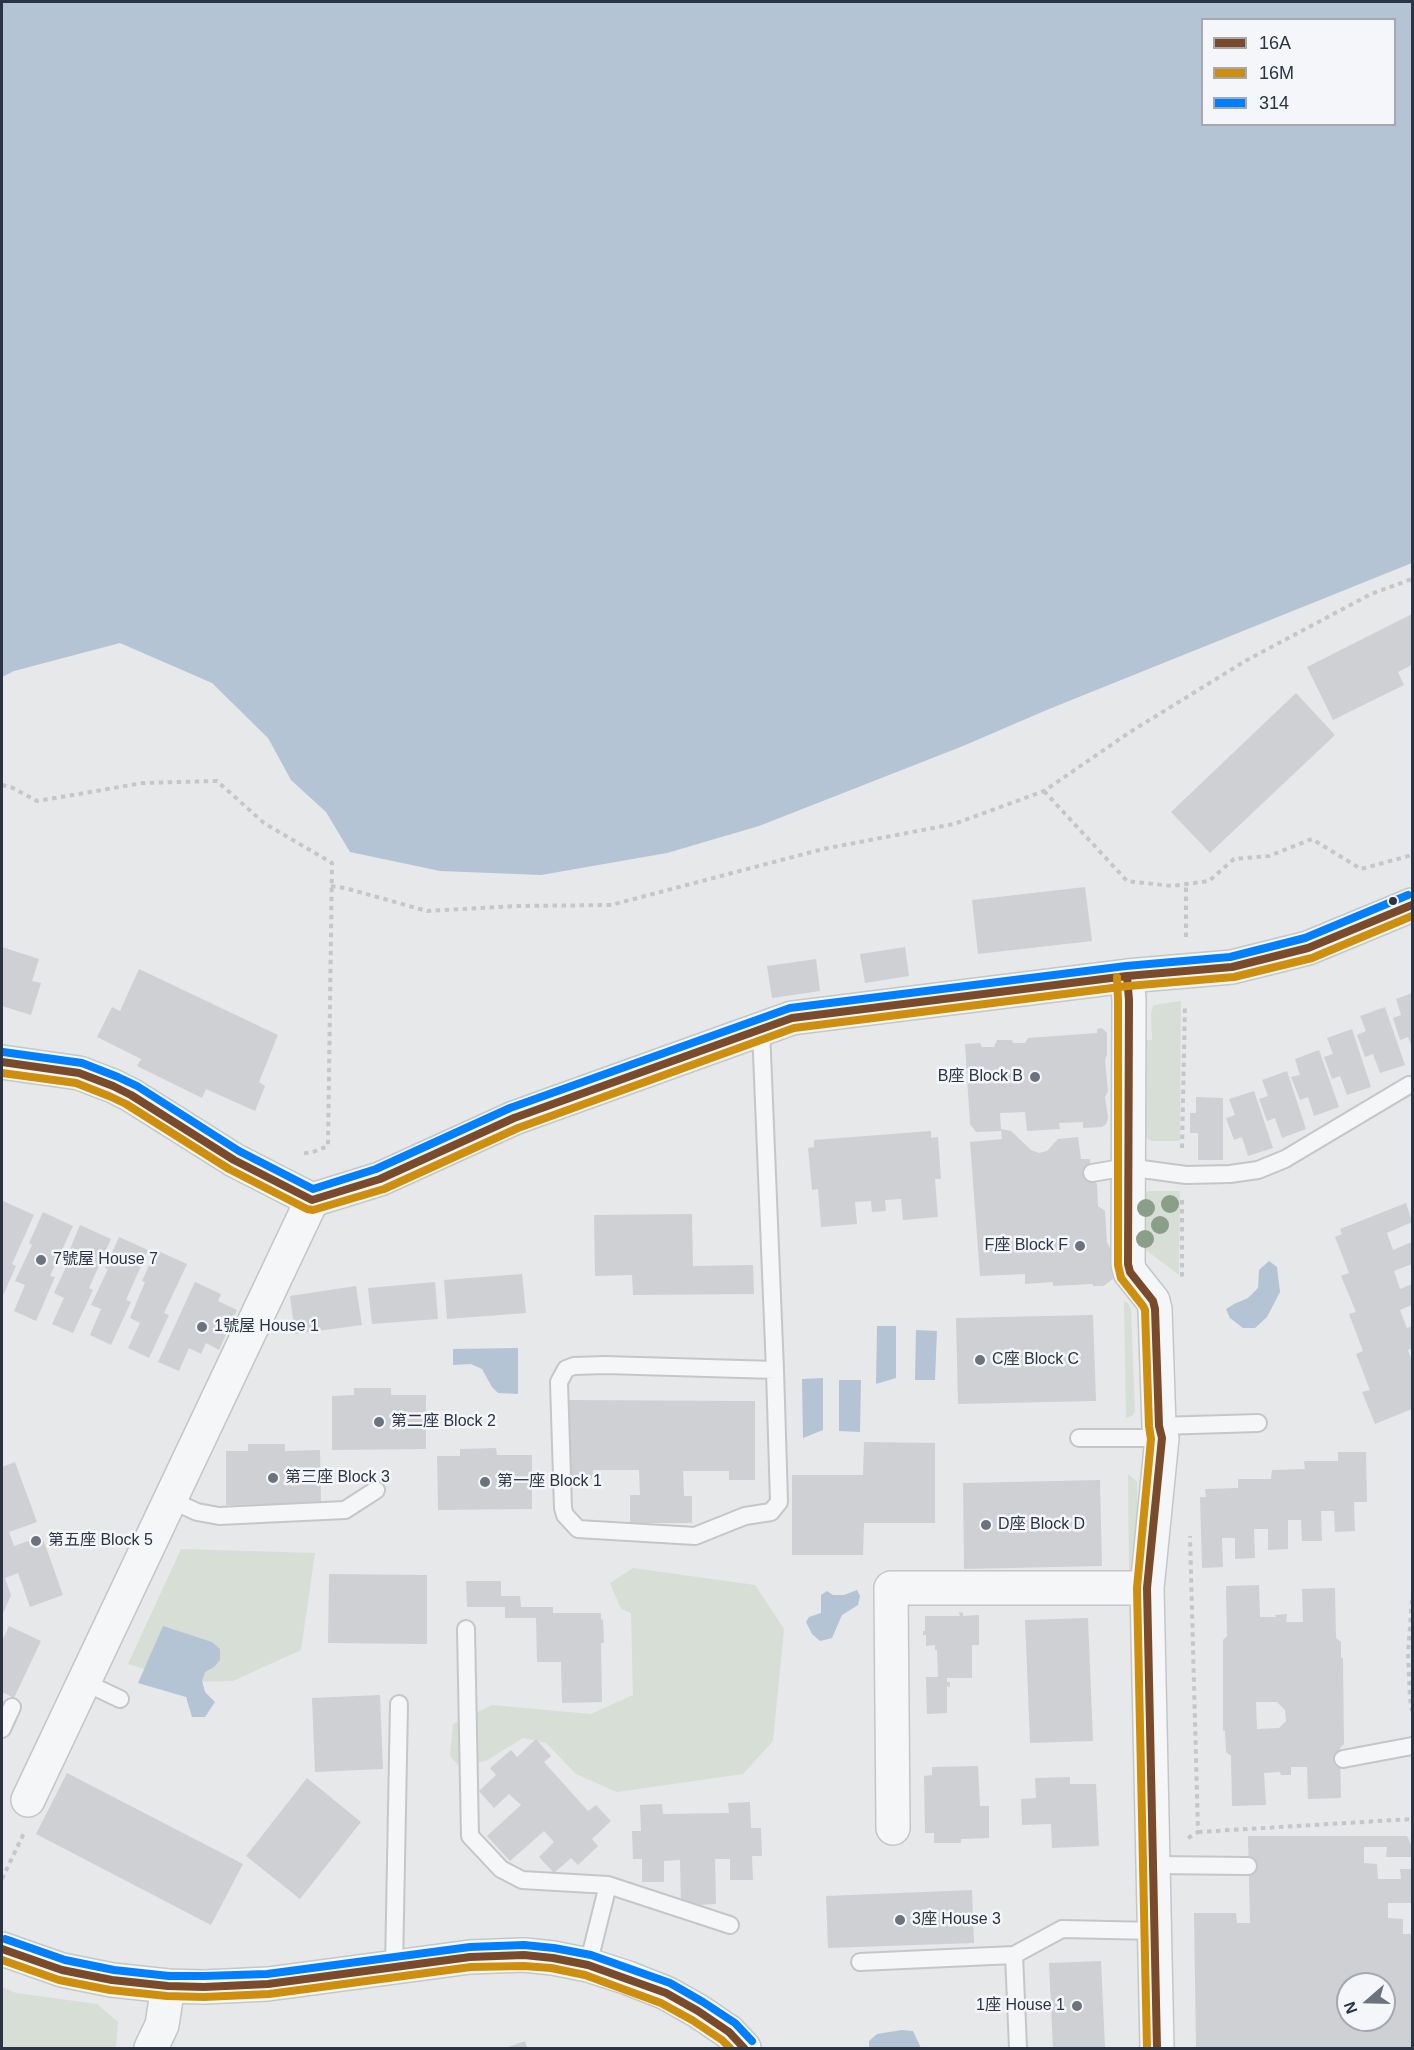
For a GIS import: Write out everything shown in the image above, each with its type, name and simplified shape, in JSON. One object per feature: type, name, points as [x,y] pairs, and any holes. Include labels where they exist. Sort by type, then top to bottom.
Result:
[{"type":"main road","points":[[2,1949],[62,1970],[112,1980],[168,1986],[240,1986],[470,1957],[524,1955],[588,1965],[666,1993],[729,2032],[744,2049]]},
{"type":"street","points":[[2,1062],[79,1074],[112,1086],[131,1095],[234,1160],[312,1200],[380,1179],[514,1118],[792,1018],[1127,976],[1232,967],[1308,948],[1413,905]]},
{"type":"street","points":[[1127,976],[1129,1000],[1128,1264],[1130,1272],[1153,1301],[1155,1309],[1160,1432],[1147,1588],[1157,2049]]},
{"type":"street","points":[[28,1800],[84,1682],[171,1486],[312,1200]]},
{"type":"street","points":[[893,1828],[891,1588],[1147,1588]]},
{"type":"street","points":[[157,2046],[168,1986]]},
{"type":"lane","points":[[761,1029],[775,1370],[779,1502],[771,1512],[745,1516],[695,1536],[578,1529],[565,1515],[559,1382],[566,1369],[574,1366],[606,1365],[775,1370]]},
{"type":"lane","points":[[1092,1173],[1128,1167],[1186,1175],[1230,1174],[1258,1170],[1286,1159],[1409,1085]]},
{"type":"lane","points":[[1079,1438],[1258,1423]]},
{"type":"lane","points":[[171,1486],[197,1512],[219,1516],[345,1510],[376,1490]]},
{"type":"lane","points":[[466,1629],[470,1836],[501,1869],[522,1880],[608,1885],[730,1925]]},
{"type":"lane","points":[[84,1682],[120,1700]]},
{"type":"lane","points":[[394,1967],[399,1704]]},
{"type":"lane","points":[[2,1729],[12,1707]]},
{"type":"lane","points":[[1343,1759],[1413,1746]]},
{"type":"lane","points":[[1154,1865],[1248,1866]]},
{"type":"lane","points":[[588,1965],[608,1885]]},
{"type":"lane","points":[[860,1962],[1014,1954],[1062,1929],[1156,1931]]},
{"type":"lane","points":[[1014,1954],[1018,2049]]},
{"type":"path","points":[[331,886],[427,911],[516,906],[610,905],[823,849],[954,825],[1044,791],[1130,732],[1247,660],[1371,594],[1413,579]]},
{"type":"path","points":[[2,785],[11,787],[37,801],[143,783],[217,781],[264,823],[332,863],[328,1146],[313,1152],[295,1154]]},
{"type":"path","points":[[1044,791],[1127,881],[1172,886],[1209,881],[1234,859],[1269,856],[1312,839],[1360,869],[1413,855]]},
{"type":"path","points":[[1185,939],[1186,884]]},
{"type":"path","points":[[1413,1600],[1408,1653],[1410,1698],[1413,1711]]},
{"type":"path","points":[[1198,1832],[1413,1819]]},
{"type":"path","points":[[2,1879],[25,1833]]},
{"type":"shaded area","points":[[1181,1001],[1180,1141],[1152,1141],[1144,1137],[1142,1040],[1152,1040],[1153,1006]]},
{"type":"shaded area","points":[[1148,1191],[1180,1191],[1179,1275],[1142,1247],[1142,1195]]},
{"type":"shaded area","points":[[1124,1301],[1128,1303],[1131,1310],[1135,1411],[1133,1415],[1126,1418]]},
{"type":"shaded area","points":[[1128,1474],[1137,1482],[1138,1562],[1129,1575]]},
{"type":"shaded area","points":[[181,1549],[315,1553],[301,1650],[233,1681],[188,1682],[128,1664]]},
{"type":"shaded area","points":[[633,1568],[755,1585],[784,1629],[773,1741],[743,1774],[617,1792],[576,1774],[546,1743],[523,1738],[486,1761],[459,1766],[450,1756],[453,1724],[492,1705],[591,1714],[633,1695],[631,1613],[621,1609],[610,1583]]},
{"type":"shaded area","points":[[2,1987],[16,1993],[97,2004],[118,2022],[116,2048],[2,2048]]},
{"type":"water","points":[[2,2],[1412,2],[1412,563],[1049,709],[963,746],[759,826],[667,853],[541,875],[440,871],[350,852],[326,812],[291,780],[268,738],[212,683],[120,643],[14,671],[2,677]]},
{"type":"water","points":[[1269,1261],[1277,1267],[1280,1292],[1267,1317],[1255,1328],[1243,1328],[1230,1318],[1226,1309],[1248,1298],[1258,1288],[1259,1270]]},
{"type":"water","points":[[877,1326],[896,1326],[896,1378],[876,1384]]},
{"type":"water","points":[[916,1330],[937,1331],[935,1380],[915,1380]]},
{"type":"water","points":[[518,1348],[518,1394],[498,1393],[482,1369],[471,1364],[453,1365],[453,1349]]},
{"type":"water","points":[[823,1378],[823,1430],[803,1438],[802,1379]]},
{"type":"water","points":[[839,1380],[861,1380],[860,1432],[839,1431]]},
{"type":"water","points":[[857,1590],[860,1596],[858,1605],[842,1615],[832,1638],[820,1641],[812,1634],[806,1622],[809,1617],[821,1613],[821,1595],[827,1591],[833,1595],[844,1595]]},
{"type":"water","points":[[163,1626],[212,1642],[220,1649],[220,1660],[205,1672],[202,1681],[205,1692],[215,1702],[205,1717],[192,1717],[186,1697],[138,1683]]},
{"type":"water","points":[[902,2030],[913,2031],[921,2048],[869,2048],[869,2041],[877,2034]]},
{"type":"building","points":[[1412,614],[1412,665],[1398,672],[1404,685],[1333,720],[1307,667]]},
{"type":"building","points":[[1296,693],[1335,735],[1210,853],[1171,812]]},
{"type":"building","points":[[1085,887],[1092,941],[978,954],[972,900]]},
{"type":"building","points":[[2,947],[39,959],[32,981],[41,983],[31,1015],[2,1006]]},
{"type":"building","points":[[905,947],[909,976],[865,983],[860,954]]},
{"type":"building","points":[[816,959],[820,991],[772,998],[767,966]]},
{"type":"building","points":[[139,969],[278,1035],[259,1082],[265,1086],[255,1111],[206,1089],[202,1098],[137,1066],[141,1059],[97,1037],[112,1007],[120,1011]]},
{"type":"building","points":[[1412,993],[1412,1047],[1408,1037],[1400,1040],[1393,1018],[1401,1015],[1396,999]]},
{"type":"building","points":[[1385,1007],[1405,1065],[1380,1073],[1373,1054],[1365,1057],[1357,1035],[1366,1031],[1360,1016]]},
{"type":"building","points":[[1102,1028],[1107,1033],[1105,1060],[1108,1091],[1105,1097],[1108,1118],[1106,1124],[1102,1127],[1083,1128],[1083,1122],[1059,1123],[1060,1129],[1027,1131],[1025,1112],[1000,1113],[1001,1129],[1011,1131],[1031,1150],[1039,1153],[1047,1151],[1058,1139],[1078,1137],[1081,1159],[1090,1159],[1091,1177],[1097,1184],[1098,1206],[1105,1211],[1113,1279],[1103,1286],[1093,1286],[1093,1284],[1053,1286],[1053,1282],[1025,1284],[1025,1274],[980,1276],[970,1142],[1002,1139],[1001,1131],[976,1132],[970,1124],[965,1044],[980,1043],[982,1047],[994,1047],[997,1040],[1025,1043],[1028,1038],[1097,1033],[1097,1029]]},
{"type":"building","points":[[1352,1029],[1371,1087],[1347,1095],[1340,1076],[1332,1079],[1324,1057],[1333,1054],[1327,1038]]},
{"type":"building","points":[[1319,1050],[1339,1107],[1314,1116],[1308,1097],[1300,1100],[1291,1077],[1300,1075],[1295,1059]]},
{"type":"building","points":[[1287,1071],[1306,1129],[1282,1138],[1275,1118],[1267,1121],[1259,1099],[1268,1096],[1262,1080]]},
{"type":"building","points":[[1254,1091],[1273,1148],[1248,1156],[1242,1137],[1234,1140],[1226,1118],[1235,1115],[1229,1099]]},
{"type":"building","points":[[1196,1097],[1223,1098],[1223,1160],[1198,1160],[1198,1133],[1190,1133],[1190,1113],[1196,1113]]},
{"type":"building","points":[[931,1131],[931,1138],[938,1137],[941,1179],[935,1179],[938,1217],[903,1220],[901,1199],[885,1200],[886,1211],[872,1212],[871,1201],[855,1202],[857,1224],[821,1227],[818,1189],[812,1190],[808,1148],[814,1147],[814,1140]]},
{"type":"building","points":[[3,1201],[34,1215],[12,1264],[16,1266],[2,1298],[2,1205]]},
{"type":"building","points":[[1406,1203],[1412,1222],[1387,1233],[1393,1250],[1412,1242],[1412,1264],[1394,1271],[1400,1289],[1412,1284],[1412,1305],[1400,1310],[1407,1328],[1412,1326],[1412,1348],[1408,1350],[1412,1362],[1412,1409],[1375,1424],[1362,1392],[1370,1390],[1356,1354],[1363,1351],[1349,1314],[1356,1312],[1341,1276],[1349,1273],[1335,1237],[1342,1234],[1340,1229]]},
{"type":"building","name":"7號屋 House 7","points":[[43,1212],[73,1226],[50,1276],[55,1277],[36,1321],[14,1311],[25,1285],[15,1281],[32,1245],[29,1243]]},
{"type":"building","points":[[692,1214],[693,1266],[753,1265],[754,1294],[633,1295],[632,1275],[595,1276],[594,1215]]},
{"type":"building","points":[[80,1225],[111,1239],[89,1288],[93,1290],[73,1333],[52,1324],[64,1298],[54,1293],[70,1258],[67,1256]]},
{"type":"building","points":[[119,1237],[148,1250],[126,1300],[131,1302],[111,1345],[90,1335],[101,1309],[91,1305],[108,1269],[105,1268]]},
{"type":"building","points":[[156,1250],[187,1264],[164,1313],[169,1315],[149,1358],[128,1348],[140,1323],[130,1318],[145,1282],[142,1281]]},
{"type":"building","points":[[522,1274],[526,1313],[447,1319],[444,1280]]},
{"type":"building","name":"1號屋 House 1","points":[[195,1282],[221,1294],[218,1301],[237,1310],[219,1350],[206,1343],[201,1354],[189,1348],[179,1371],[158,1362]]},
{"type":"building","points":[[435,1282],[438,1319],[372,1324],[368,1288]]},
{"type":"building","points":[[356,1286],[362,1325],[295,1334],[290,1296]]},
{"type":"building","points":[[1093,1315],[1096,1401],[958,1404],[956,1318]]},
{"type":"building","name":"第二座 Block 2","points":[[354,1388],[391,1388],[391,1395],[426,1395],[426,1449],[332,1450],[332,1396],[354,1395]]},
{"type":"building","points":[[565,1400],[755,1401],[755,1480],[729,1480],[729,1471],[683,1471],[684,1496],[692,1496],[692,1523],[630,1523],[630,1495],[640,1495],[639,1470],[593,1470],[593,1479],[565,1479]]},
{"type":"building","points":[[864,1442],[935,1443],[935,1523],[864,1523],[863,1555],[792,1555],[792,1475],[863,1475]]},
{"type":"building","name":"第三座 Block 3","points":[[248,1444],[285,1444],[285,1451],[320,1450],[321,1504],[226,1505],[226,1451],[248,1451]]},
{"type":"building","name":"第一座 Block 1","points":[[496,1448],[497,1455],[532,1455],[532,1509],[438,1510],[437,1456],[460,1456],[460,1449]]},
{"type":"building","points":[[1338,1452],[1366,1452],[1367,1502],[1354,1502],[1355,1531],[1335,1532],[1334,1511],[1321,1511],[1322,1541],[1302,1541],[1301,1520],[1288,1520],[1288,1549],[1268,1550],[1268,1529],[1254,1529],[1255,1558],[1235,1559],[1235,1538],[1222,1538],[1223,1567],[1202,1568],[1200,1497],[1206,1497],[1205,1489],[1238,1488],[1238,1479],[1271,1479],[1272,1470],[1305,1469],[1304,1461],[1338,1461]]},
{"type":"building","name":"第五座 Block 5","points":[[15,1462],[37,1522],[9,1532],[14,1546],[42,1536],[63,1595],[30,1607],[18,1573],[5,1578],[11,1595],[2,1616],[2,1467]]},
{"type":"building","points":[[1100,1480],[1102,1566],[964,1569],[963,1483]]},
{"type":"building","points":[[329,1574],[427,1575],[427,1644],[328,1643]]},
{"type":"building","points":[[466,1581],[501,1581],[501,1596],[520,1596],[521,1607],[553,1607],[553,1613],[601,1613],[604,1643],[601,1643],[602,1702],[562,1703],[561,1662],[537,1662],[536,1618],[505,1618],[505,1607],[467,1607]]},
{"type":"building","points":[[1259,1585],[1260,1617],[1287,1614],[1286,1622],[1303,1622],[1302,1589],[1335,1588],[1336,1638],[1341,1642],[1341,1658],[1343,1658],[1344,1744],[1340,1748],[1341,1798],[1308,1799],[1307,1767],[1291,1767],[1291,1775],[1281,1775],[1280,1772],[1264,1773],[1266,1805],[1232,1806],[1231,1756],[1226,1752],[1225,1731],[1223,1731],[1223,1640],[1227,1636],[1226,1586]],"holes":[[[1256,1702],[1277,1702],[1285,1710],[1286,1721],[1279,1728],[1257,1729]]]},
{"type":"building","points":[[959,1612],[963,1613],[963,1616],[979,1615],[979,1645],[972,1645],[972,1678],[947,1678],[950,1687],[947,1686],[947,1713],[927,1714],[926,1677],[938,1677],[937,1650],[935,1650],[935,1645],[926,1646],[926,1635],[923,1635],[925,1616],[960,1616]]},
{"type":"building","points":[[1088,1618],[1093,1741],[1030,1743],[1025,1620]]},
{"type":"building","points":[[9,1626],[41,1641],[14,1698],[2,1692],[2,1641]]},
{"type":"building","points":[[380,1695],[383,1769],[315,1772],[312,1698]]},
{"type":"building","points":[[536,1739],[551,1756],[544,1762],[588,1811],[596,1805],[611,1821],[592,1839],[598,1846],[578,1865],[571,1858],[554,1873],[539,1857],[554,1842],[544,1831],[510,1861],[487,1836],[521,1805],[509,1794],[494,1808],[479,1791],[496,1775],[490,1768],[511,1750],[517,1757]]},
{"type":"building","points":[[978,1766],[980,1806],[989,1806],[989,1838],[961,1839],[961,1843],[934,1843],[934,1833],[925,1833],[924,1776],[932,1775],[932,1767]]},
{"type":"building","points":[[67,1773],[243,1864],[211,1925],[36,1834]]},
{"type":"building","points":[[1070,1777],[1070,1784],[1096,1784],[1099,1846],[1052,1848],[1051,1824],[1022,1825],[1021,1799],[1036,1798],[1035,1778]]},
{"type":"building","points":[[307,1778],[361,1822],[300,1899],[246,1856]]},
{"type":"building","points":[[750,1802],[751,1828],[761,1828],[762,1856],[752,1856],[753,1880],[730,1880],[730,1859],[715,1859],[716,1904],[681,1906],[680,1860],[664,1861],[664,1882],[642,1882],[642,1859],[633,1859],[632,1831],[641,1831],[640,1805],[662,1804],[663,1814],[729,1813],[728,1803]]},
{"type":"building","points":[[1248,1836],[1407,1836],[1412,1847],[1412,1857],[1386,1857],[1387,1847],[1364,1847],[1364,1863],[1377,1864],[1378,1879],[1401,1879],[1400,1869],[1412,1869],[1412,1903],[1388,1903],[1388,1918],[1403,1919],[1403,1934],[1412,1934],[1412,2048],[1196,2048],[1194,1913],[1236,1913],[1237,1923],[1250,1923]]},
{"type":"building","name":"3座 House 3","points":[[972,1890],[974,1943],[828,1948],[826,1896]]},
{"type":"building","name":"1座 House 1","points":[[1101,1961],[1105,2048],[1053,2048],[1049,1963]]},
{"type":"building","points":[[525,2041],[527,2048],[506,2048]]},
{"type":"transit line","name":"314","points":[[3,1052],[82,1063],[118,1077],[137,1086],[239,1151],[313,1189],[376,1169],[510,1108],[790,1008],[1126,966],[1230,957],[1305,938],[1408,895]]},
{"type":"transit line","name":"16A","points":[[2,1062],[79,1073],[113,1086],[234,1160],[312,1200],[380,1179],[514,1118],[792,1018],[1127,976],[1232,967],[1308,948],[1412,905]]},
{"type":"transit line","name":"16M","points":[[2,1073],[76,1083],[109,1096],[126,1104],[229,1169],[313,1210],[384,1189],[518,1128],[794,1028],[1128,986],[1234,977],[1312,958],[1412,916]]},
{"type":"transit line","name":"16A","points":[[1127,976],[1129,1000],[1128,1264],[1130,1272],[1153,1301],[1155,1309],[1159,1426],[1162,1438],[1147,1588],[1157,2048]]},
{"type":"transit line","name":"16M","points":[[1117,977],[1118,1265],[1121,1278],[1145,1310],[1151,1439],[1137,1588],[1147,2048]]},
{"type":"transit line","name":"314","points":[[5,1939],[65,1960],[114,1970],[169,1976],[267,1974],[470,1947],[524,1945],[554,1948],[591,1955],[670,1983],[735,2023],[752,2041]]},
{"type":"transit line","name":"16A","points":[[2,1949],[62,1970],[112,1980],[204,1987],[268,1984],[470,1957],[524,1955],[553,1958],[588,1965],[666,1993],[729,2032],[744,2048]]},
{"type":"transit line","name":"16M","points":[[2,1960],[59,1980],[110,1990],[204,1997],[269,1994],[471,1967],[551,1968],[585,1975],[661,2003],[692,2020],[730,2048]]},
{"type":"place","name":"B座 Block B","points":[[1035,1077]]},
{"type":"place","name":"F座 Block F","points":[[1080,1246]]},
{"type":"place","name":"7號屋 House 7","points":[[41,1260]]},
{"type":"place","name":"1號屋 House 1","points":[[202,1327]]},
{"type":"place","name":"C座 Block C","points":[[980,1360]]},
{"type":"place","name":"第二座 Block 2","points":[[379,1422]]},
{"type":"place","name":"第三座 Block 3","points":[[273,1478]]},
{"type":"place","name":"第一座 Block 1","points":[[485,1482]]},
{"type":"place","name":"D座 Block D","points":[[986,1525]]},
{"type":"place","name":"第五座 Block 5","points":[[36,1541]]},
{"type":"place","name":"3座 House 3","points":[[900,1920]]},
{"type":"place","name":"1座 House 1","points":[[1077,2006]]}]
